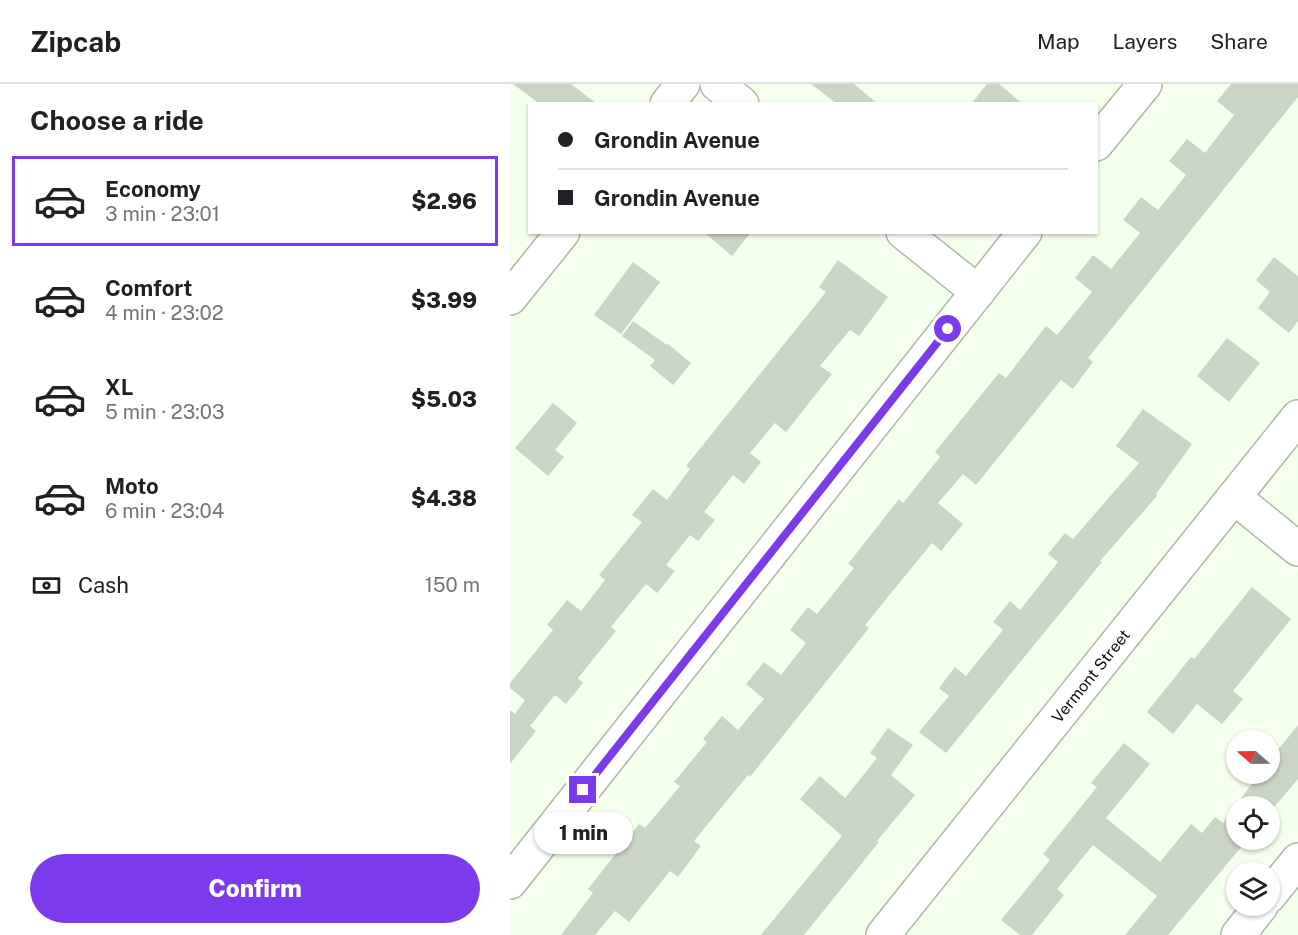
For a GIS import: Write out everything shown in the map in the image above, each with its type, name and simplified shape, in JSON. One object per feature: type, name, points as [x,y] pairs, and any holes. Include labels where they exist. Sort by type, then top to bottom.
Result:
[{"type":"street","points":[[668,102],[682,84]]},
{"type":"street","points":[[717,84],[740,102]]},
{"type":"street","points":[[1098,142],[1145,84]]},
{"type":"street","points":[[510,298],[561,234]]},
{"type":"street","points":[[906,234],[978,292]]},
{"type":"street","points":[[510,882],[1023,234]]},
{"type":"street","name":"Vermont Street","points":[[883,935],[1298,417]]},
{"type":"street","points":[[1234,497],[1298,549]]},
{"type":"street","points":[[1280,882],[1298,860]]},
{"type":"street","points":[[1238,935],[1253,916]]},
{"type":"building","points":[[513,84],[571,84],[594,102],[537,102]]},
{"type":"building","points":[[811,84],[854,84],[876,102],[834,102]]},
{"type":"building","points":[[987,84],[999,84],[1021,102],[973,102]]},
{"type":"building","points":[[1231,84],[1298,84],[1298,97],[1088,358],[1093,362],[1073,389],[1061,380],[976,485],[963,474],[938,503],[963,524],[941,551],[932,543],[865,625],[869,628],[750,777],[748,775],[694,841],[701,846],[678,877],[670,871],[629,922],[615,911],[595,935],[561,935],[593,893],[588,889],[639,824],[645,828],[680,786],[674,782],[707,742],[703,739],[722,716],[738,730],[764,699],[746,684],[764,662],[781,675],[806,643],[790,630],[808,607],[817,614],[854,568],[848,564],[899,499],[903,503],[940,457],[935,452],[999,373],[1006,378],[1046,326],[1057,335],[1092,292],[1075,278],[1093,255],[1111,269],[1140,233],[1123,220],[1141,197],[1158,210],[1186,175],[1169,161],[1187,139],[1205,153],[1234,115],[1217,101]]},
{"type":"building","points":[[706,234],[749,234],[732,256]]},
{"type":"building","points":[[1274,257],[1298,276],[1298,321],[1289,333],[1258,308],[1270,292],[1256,280]]},
{"type":"building","points":[[838,260],[888,297],[859,336],[850,330],[820,366],[832,374],[786,432],[775,423],[750,453],[761,462],[744,484],[733,475],[704,512],[715,520],[698,541],[690,535],[666,565],[675,571],[657,593],[646,584],[611,627],[616,631],[578,678],[583,683],[566,704],[555,695],[530,726],[536,731],[510,764],[510,710],[515,714],[525,700],[510,688],[510,683],[553,630],[547,625],[567,600],[581,611],[605,580],[599,575],[642,522],[632,515],[653,489],[667,500],[690,469],[686,466],[826,292],[819,287]]},
{"type":"building","points":[[633,262],[660,282],[621,334],[594,315]]},
{"type":"building","points":[[633,321],[668,344],[691,363],[673,385],[650,366],[655,360],[622,336]]},
{"type":"building","points":[[1227,338],[1260,363],[1229,402],[1197,376]]},
{"type":"building","points":[[553,403],[577,423],[555,450],[564,457],[548,476],[515,448]]},
{"type":"building","points":[[1143,409],[1192,444],[1156,494],[1157,496],[1100,561],[1102,562],[946,753],[919,732],[949,696],[939,688],[955,667],[966,676],[1003,630],[993,622],[1010,601],[1020,610],[1058,562],[1048,554],[1065,533],[1073,539],[1139,463],[1116,446]]},
{"type":"building","points":[[1252,587],[1291,619],[1233,691],[1243,699],[1222,724],[1197,704],[1173,734],[1147,712],[1191,657],[1194,659]]},
{"type":"building","points":[[1298,725],[1298,779],[1280,800],[1280,796],[1243,796],[1252,784],[1280,784],[1280,747]]},
{"type":"building","points":[[888,728],[913,745],[891,775],[915,795],[804,935],[761,935],[842,836],[800,799],[820,776],[845,798],[877,758],[870,753]]},
{"type":"building","points":[[1124,743],[1150,764],[1106,818],[1160,862],[1191,824],[1202,833],[1215,817],[1223,823],[1226,819],[1226,850],[1239,850],[1229,862],[1226,862],[1226,865],[1168,935],[1125,935],[1157,896],[1093,845],[1057,889],[1064,895],[1032,935],[1020,935],[1001,920],[1050,860],[1043,854],[1097,787],[1091,783]]},
{"type":"route","points":[[583,790],[948,329]]}]
